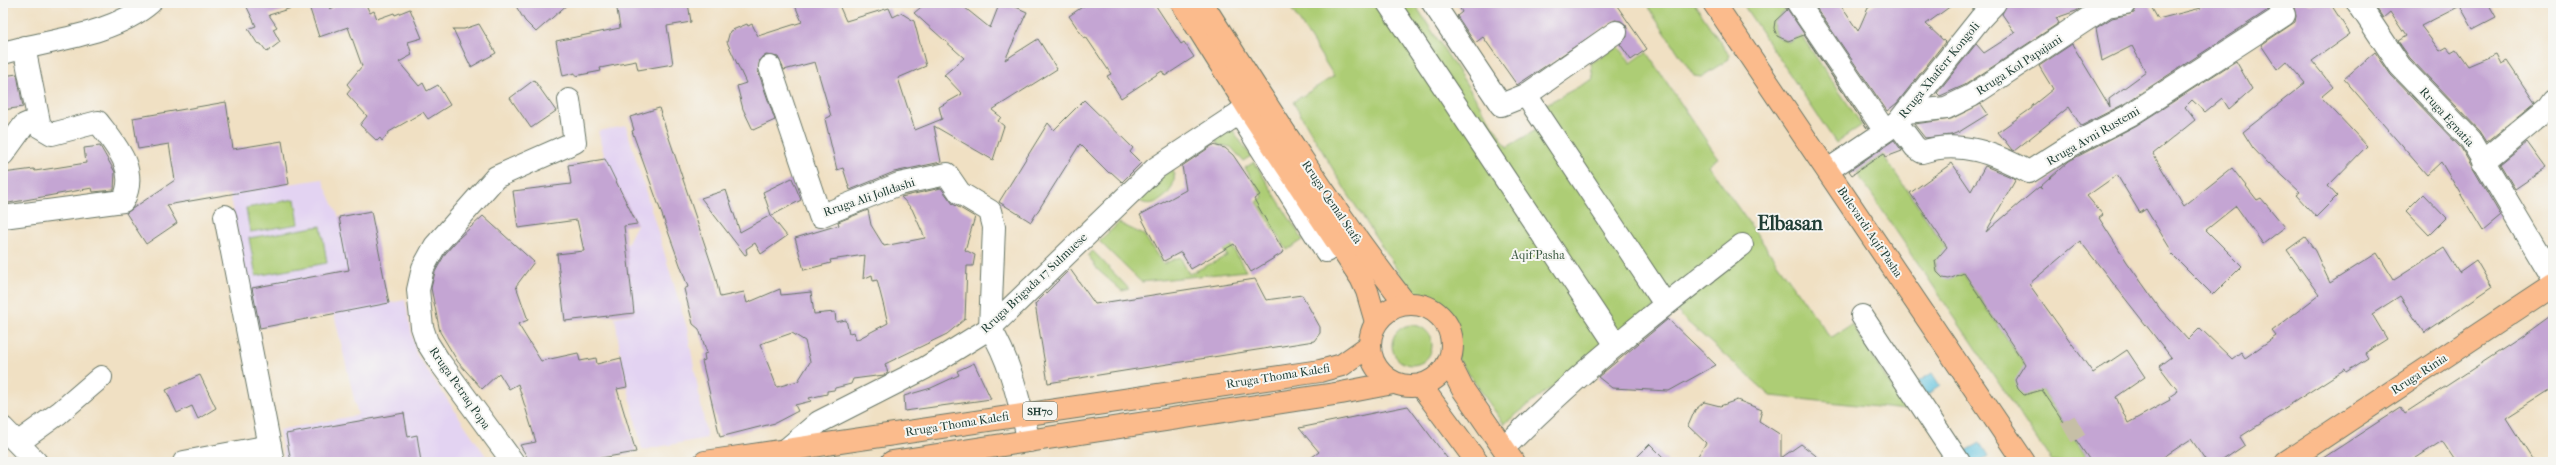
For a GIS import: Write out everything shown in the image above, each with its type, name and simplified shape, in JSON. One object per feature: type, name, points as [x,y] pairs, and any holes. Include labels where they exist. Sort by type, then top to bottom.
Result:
[{"type":"main road","name":"Rruga Qemal Stafa","points":[[1182,3],[1360,278],[1367,291],[1376,322]]},
{"type":"main road","name":"Rruga Qemal Stafa","points":[[1202,3],[1250,106],[1353,233],[1406,304]]},
{"type":"main road","name":"Bulevardi Aqif Pasha","points":[[1714,3],[2024,462]]},
{"type":"main road","name":"Rruga Rinia","points":[[2286,462],[2553,285]]},
{"type":"main road","points":[[892,462],[1341,394],[1393,383],[1411,387],[1421,386],[1433,381],[1442,372],[1449,362],[1452,347],[1450,333],[1444,321],[1428,308],[1406,304],[1389,310],[1376,322],[1371,334],[1369,346],[1376,367],[1393,383]]},
{"type":"main road","name":"Rruga Thoma Kalefi","points":[[705,462],[1320,370],[1342,365],[1369,346]]},
{"type":"main road","points":[[1449,362],[1462,388],[1513,462]]},
{"type":"main road","points":[[1421,386],[1477,462]]},
{"type":"street","points":[[3,53],[109,26],[138,13],[150,3]]},
{"type":"street","points":[[1388,3],[1616,345]]},
{"type":"street","points":[[1433,3],[1501,104],[1526,95],[1616,32]]},
{"type":"street","points":[[1798,3],[1888,128]]},
{"type":"street","name":"Rruga Xhaferr Kongoli","points":[[1828,170],[1888,128],[1995,3]]},
{"type":"street","name":"Rruga Kol Papajani","points":[[1888,128],[1946,108],[1971,96],[2107,6],[2126,3]]},
{"type":"street","name":"Rruga Egnatia","points":[[2358,3],[2400,66],[2471,140],[2553,278]]},
{"type":"street","name":"Rruga Avni Rustemi","points":[[1888,128],[1922,152],[1938,147],[1978,149],[2006,160],[2030,172],[2070,146],[2130,115],[2281,9]]},
{"type":"street","points":[[3,217],[123,201],[130,188],[124,156],[98,122],[52,134],[40,128],[24,47]]},
{"type":"street","name":"Rruga Ali Jolldashi","points":[[770,67],[820,216],[899,184],[947,174],[960,193],[990,211],[994,227],[990,328]]},
{"type":"street","points":[[1526,95],[1665,304]]},
{"type":"street","name":"Rruga Petraq Popa","points":[[513,462],[439,361],[428,342],[422,327],[418,290],[423,268],[435,246],[496,177],[575,142],[569,100]]},
{"type":"street","points":[[2483,162],[2548,108],[2553,101]]},
{"type":"street","points":[[1250,106],[1326,251]]},
{"type":"street","name":"Rruga Brigada 17 Sulmuese","points":[[786,450],[819,422],[925,368],[990,328],[1156,168],[1250,106]]},
{"type":"street","points":[[3,154],[24,125],[38,120]]},
{"type":"street","points":[[184,462],[272,454],[225,216]]},
{"type":"street","points":[[1512,440],[1562,389],[1665,304],[1742,245]]},
{"type":"street","points":[[1862,316],[1959,462]]},
{"type":"street","points":[[990,328],[1008,366],[1029,441]]},
{"type":"street","points":[[19,442],[59,413],[101,377]]},
{"type":"street","points":[[3,428],[19,442],[36,462]]},
{"type":"shaded area","points":[[626,126],[687,328],[707,438],[642,450],[621,358],[615,317],[634,313],[626,246],[637,224],[605,159],[598,131]]},
{"type":"shaded area","points":[[282,141],[289,184],[322,179],[339,217],[371,211],[389,303],[405,300],[416,354],[490,462],[285,462],[279,430],[358,415],[334,314],[254,329],[230,194],[179,203],[171,159]]},
{"type":"green space","name":"Aqif Pasha","points":[[1291,3],[1414,3],[1507,147],[1548,123],[1539,108],[1593,79],[1591,63],[1618,46],[1631,63],[1646,52],[1718,158],[1708,165],[1828,335],[1832,337],[1852,324],[1906,410],[1771,396],[1683,318],[1667,298],[1504,424],[1458,359],[1456,335],[1439,308],[1416,299],[1346,191],[1293,102],[1334,76],[1289,5]]},
{"type":"green space","points":[[1648,3],[1694,3],[1729,55],[1729,59],[1701,77],[1694,76],[1649,9]]},
{"type":"green space","points":[[1742,3],[1780,3],[1785,11],[1773,23],[1776,36],[1788,42],[1801,35],[1862,125],[1836,143]]},
{"type":"green space","points":[[1231,128],[1251,156],[1243,161],[1231,147],[1219,145],[1215,139]]},
{"type":"green space","points":[[1883,155],[1947,249],[1935,261],[1937,274],[1949,279],[1963,273],[2090,462],[2052,462],[1857,173]]},
{"type":"green space","points":[[1254,162],[1303,240],[1287,250],[1257,202],[1263,197],[1245,168]]},
{"type":"green space","points":[[1172,168],[1174,175],[1173,183],[1170,191],[1164,197],[1150,204],[1143,203],[1136,198]]},
{"type":"green space","points":[[295,199],[299,224],[250,232],[246,208]]},
{"type":"green space","points":[[1119,223],[1144,235],[1163,264],[1180,257],[1189,274],[1227,256],[1215,237],[1224,232],[1246,271],[1141,282],[1099,241]]},
{"type":"green space","points":[[321,226],[327,263],[256,276],[249,238]]},
{"type":"green space","points":[[1093,251],[1129,289],[1122,291],[1098,270],[1088,255]]},
{"type":"green space","points":[[1416,325],[1423,328],[1429,334],[1432,345],[1431,353],[1423,362],[1416,365],[1408,365],[1401,362],[1393,353],[1392,341],[1395,334],[1404,326]]},
{"type":"water","points":[[1932,373],[1940,386],[1926,395],[1918,382]]},
{"type":"water","points":[[1980,443],[1988,456],[1979,462],[1973,462],[1966,451]]},
{"type":"building","points":[[245,3],[297,3],[298,6],[269,15],[277,27],[273,29],[280,42],[267,52],[261,44],[257,43],[248,29],[256,26]]},
{"type":"building","points":[[308,3],[328,3],[330,9],[343,3],[365,3],[370,13],[374,11],[377,19],[394,13],[395,15],[410,9],[422,38],[408,42],[412,55],[399,62],[419,86],[423,83],[427,91],[438,85],[450,105],[428,119],[423,112],[389,132],[382,141],[380,138],[377,141],[360,125],[367,116],[347,94],[351,89],[347,84],[362,66],[348,27],[319,37]]},
{"type":"building","points":[[514,3],[569,3],[536,32],[525,21]]},
{"type":"building","points":[[616,3],[688,3],[691,22],[667,26],[673,64],[638,70],[636,61],[600,68],[601,71],[575,76],[575,73],[563,76],[556,41],[620,28]]},
{"type":"building","points":[[794,3],[838,3],[846,21],[889,8],[893,17],[901,13],[914,21],[926,66],[898,78],[915,130],[942,119],[939,107],[962,94],[944,75],[964,58],[914,13],[926,3],[959,3],[990,28],[999,5],[1007,3],[1027,12],[1005,60],[1038,39],[1057,69],[992,110],[1001,117],[998,121],[1004,126],[993,160],[934,126],[941,162],[894,172],[850,190],[843,168],[837,170],[825,119],[831,116],[815,62],[784,70],[778,57],[766,55],[760,59],[758,71],[775,120],[753,130],[743,109],[737,86],[746,83],[727,42],[730,31],[747,24],[748,26],[752,24],[758,36],[802,22]]},
{"type":"building","points":[[1088,3],[1154,3],[1181,44],[1184,42],[1194,57],[1165,76],[1162,71],[1121,98],[1107,76],[1111,74],[1086,37],[1084,38],[1069,16]]},
{"type":"building","points":[[1457,3],[1615,3],[1647,49],[1631,60],[1620,44],[1627,37],[1626,25],[1621,21],[1615,20],[1517,85],[1483,37],[1475,43],[1457,16],[1462,12]]},
{"type":"building","points":[[1783,3],[1786,3],[1788,10],[1867,128],[1804,35],[1788,41],[1777,36],[1774,28],[1775,21],[1787,10]]},
{"type":"building","points":[[1813,3],[1839,3],[1858,31],[1868,8],[1876,3],[1955,3],[1926,24],[1945,42],[1897,103],[1887,111]]},
{"type":"building","points":[[2007,3],[2089,3],[2076,11],[2056,18],[2059,23],[1965,85],[1940,96],[1937,93],[1976,44],[1984,53],[2015,33],[2002,14]]},
{"type":"building","points":[[2138,3],[2149,3],[2158,19],[2201,8],[2200,3],[2267,3],[2268,10],[2124,104],[2081,126],[2069,107],[2014,151],[2012,150],[1998,132],[2032,108],[2032,106],[2053,89],[2039,66],[2072,44],[2110,107],[2109,99],[2146,72],[2132,46],[2102,61],[2096,28],[2112,18],[2134,13]]},
{"type":"building","points":[[2293,3],[2330,3],[2350,34],[2312,61],[2333,87],[2321,97],[2367,146],[2328,186],[2337,196],[2316,217],[2296,195],[2300,192],[2269,163],[2268,164],[2253,148],[2243,132],[2305,83],[2286,61],[2277,69],[2261,45],[2295,22],[2296,16]]},
{"type":"building","points":[[2373,3],[2488,3],[2496,17],[2473,29],[2460,6],[2421,26],[2440,51],[2447,47],[2451,52],[2456,49],[2468,66],[2496,54],[2501,64],[2507,61],[2535,103],[2487,142],[2480,131],[2410,58],[2398,41],[2406,36],[2390,12],[2383,18]]},
{"type":"building","points":[[479,24],[496,53],[471,67],[453,29],[464,29]]},
{"type":"building","points":[[2375,52],[2391,75],[2461,148],[2501,216],[2483,231],[2441,162],[2427,175],[2344,79]]},
{"type":"building","points":[[2236,61],[2252,89],[2229,109],[2222,98],[2205,112],[2192,100],[2185,107],[2195,120],[2153,154],[2184,206],[2232,168],[2257,200],[2261,198],[2285,227],[2263,244],[2236,206],[2206,230],[2242,266],[2213,295],[2170,252],[2171,250],[2146,209],[2140,213],[2117,175],[2087,196],[2103,215],[2099,218],[2127,262],[2161,310],[2188,340],[2200,328],[2232,359],[2241,352],[2245,358],[2276,336],[2272,331],[2319,295],[2287,250],[2305,237],[2315,251],[2330,283],[2377,253],[2394,280],[2444,248],[2459,272],[2476,260],[2492,287],[2424,333],[2400,296],[2372,314],[2387,339],[2365,353],[2368,358],[2346,372],[2345,369],[2240,437],[2245,445],[2220,462],[2207,462],[2191,439],[2156,462],[2091,462],[2042,390],[2024,395],[2018,389],[2015,380],[2025,364],[1964,273],[1949,279],[1943,278],[1937,272],[1935,261],[1947,247],[1910,193],[1952,163],[1971,191],[1985,166],[2016,179],[1986,232],[2039,187],[2042,189],[2040,187],[2069,161],[2137,125]],"holes":[[[2080,241],[2171,357],[2159,366],[2178,391],[2169,397],[2170,400],[2128,423],[2116,397],[2145,377],[2127,350],[2093,373],[2029,284]]]},
{"type":"building","points":[[17,74],[23,107],[3,110],[3,76]]},
{"type":"building","points":[[534,80],[556,111],[531,128],[510,98]]},
{"type":"building","points":[[1084,100],[1133,148],[1130,152],[1141,163],[1122,182],[1111,172],[1109,173],[1080,144],[1031,222],[999,202],[1048,123],[1054,130]]},
{"type":"building","points":[[226,102],[233,149],[282,141],[289,184],[167,205],[177,223],[146,244],[126,213],[175,180],[169,144],[138,149],[133,118]]},
{"type":"building","points":[[1981,104],[1988,114],[1959,132],[1951,135],[1925,138],[1914,124],[1951,119]]},
{"type":"building","points":[[659,108],[715,275],[720,297],[744,292],[747,303],[780,289],[781,295],[811,292],[814,314],[835,312],[836,322],[846,320],[849,333],[854,332],[856,340],[888,323],[877,280],[873,281],[872,275],[863,279],[865,255],[830,260],[831,263],[804,270],[795,238],[839,225],[838,222],[868,210],[871,225],[884,246],[925,238],[912,209],[901,197],[941,188],[953,204],[975,217],[965,250],[975,255],[973,266],[967,266],[965,319],[947,334],[885,364],[888,373],[884,375],[853,379],[851,384],[827,391],[827,394],[809,398],[811,401],[795,405],[798,411],[775,423],[720,437],[702,361],[705,360],[704,354],[707,353],[699,329],[693,324],[684,289],[688,287],[632,131],[634,130],[630,117]],"holes":[[[792,333],[805,341],[810,362],[798,381],[777,387],[760,344]]]},
{"type":"building","points":[[1894,140],[1902,151],[1886,157],[1884,153],[1852,175],[1849,171]]},
{"type":"building","points":[[2527,142],[2546,168],[2515,189],[2500,164]]},
{"type":"building","points":[[1213,145],[1225,148],[1233,155],[1260,195],[1254,199],[1284,252],[1251,272],[1234,244],[1191,269],[1181,252],[1164,261],[1140,215],[1186,190],[1182,166]]},
{"type":"building","points":[[100,146],[115,172],[114,190],[93,192],[92,188],[3,204],[3,173],[34,169],[35,171],[86,163],[84,148]]},
{"type":"building","points":[[605,159],[637,224],[624,226],[634,313],[565,321],[557,254],[584,251],[577,220],[518,228],[513,191],[571,184],[568,165]]},
{"type":"building","points":[[792,178],[801,200],[771,216],[787,236],[761,254],[755,243],[746,249],[747,254],[745,255],[701,198],[726,190],[740,232],[771,215],[763,192]]},
{"type":"building","points":[[2423,194],[2446,218],[2429,235],[2406,211]]},
{"type":"building","points":[[371,211],[389,303],[260,328],[252,288],[349,270],[339,217]]},
{"type":"building","points":[[483,216],[534,262],[516,286],[528,320],[518,324],[541,361],[578,353],[580,361],[596,358],[597,364],[621,358],[627,387],[617,389],[636,452],[578,462],[530,462],[520,445],[536,442],[518,384],[509,389],[499,373],[482,389],[458,362],[440,332],[431,288],[435,272],[445,254],[459,238]]},
{"type":"building","points":[[1070,269],[1095,304],[1255,279],[1266,300],[1302,295],[1320,327],[1320,333],[1314,341],[1048,383],[1035,304]]},
{"type":"building","points":[[2553,314],[2553,388],[2506,418],[2534,462],[2456,462],[2442,441],[2410,462],[2317,462],[2401,407],[2405,413],[2520,338]]},
{"type":"building","points":[[1668,319],[1716,365],[1669,391],[1612,388],[1598,377]]},
{"type":"building","points":[[974,363],[991,399],[905,411],[904,396],[931,388],[959,375],[957,371]]},
{"type":"building","points":[[200,375],[216,408],[198,419],[192,406],[177,413],[166,390]]},
{"type":"building","points":[[1737,400],[1762,410],[1759,421],[1781,435],[1781,458],[1801,444],[1824,462],[1694,462],[1706,443],[1688,426],[1695,410],[1704,402],[1720,406]]},
{"type":"building","points":[[1408,406],[1450,462],[1305,462],[1319,452],[1299,428]]},
{"type":"building","points":[[404,413],[408,437],[417,435],[421,462],[291,462],[286,434]]},
{"type":"building","points":[[1650,444],[1668,462],[1632,462]]},
{"type":"tunnel","points":[[2066,433],[2080,425]]},
{"type":"district","name":"Elbasan","points":[[1790,223]]}]
